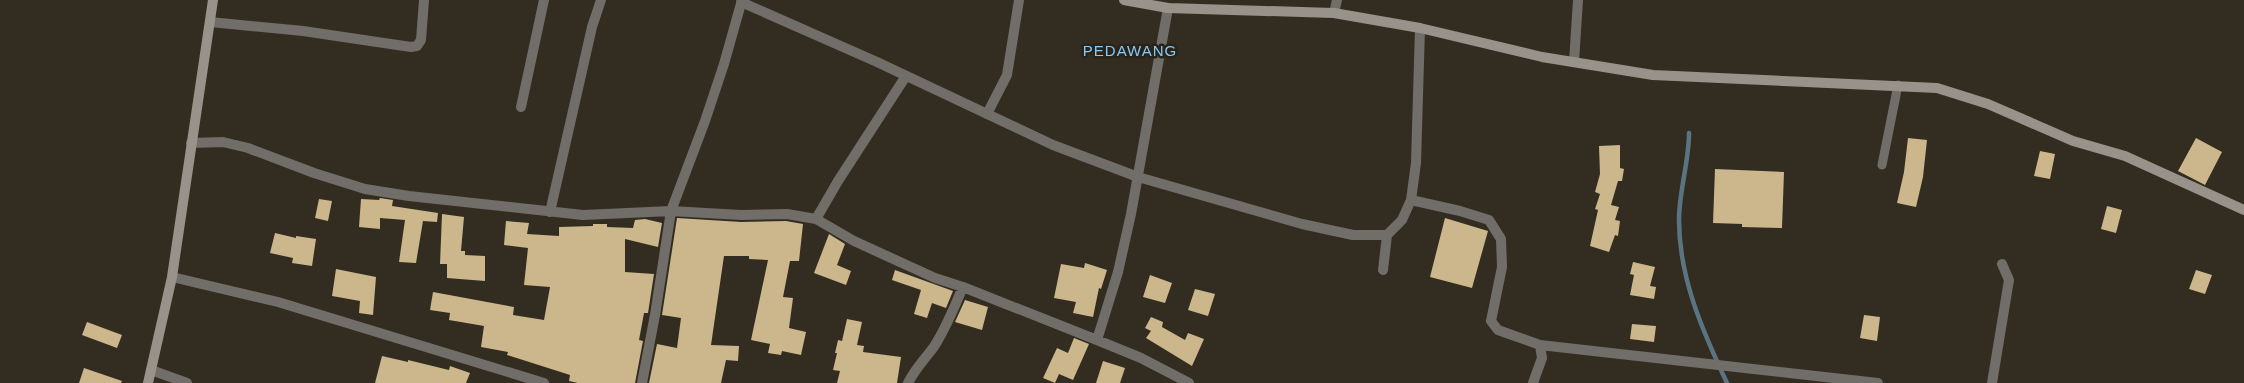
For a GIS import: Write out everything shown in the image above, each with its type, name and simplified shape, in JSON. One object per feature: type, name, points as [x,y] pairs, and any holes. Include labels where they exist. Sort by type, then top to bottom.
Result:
[{"type":"street","points":[[148,383],[172,277],[213,0]]},
{"type":"street","points":[[210,22],[303,32],[411,47],[417,46],[421,40],[424,0]]},
{"type":"street","points":[[521,107],[544,0]]},
{"type":"street","points":[[550,212],[592,27],[602,0]]},
{"type":"street","points":[[987,114],[1007,75],[1019,0]]},
{"type":"street","points":[[1124,0],[1168,8],[1334,13],[1420,28],[1542,57],[1653,75],[1937,88],[1988,104],[2073,141],[2125,156],[2244,210]]},
{"type":"street","points":[[1334,13],[1337,0]]},
{"type":"street","points":[[1574,62],[1578,0]]},
{"type":"street","points":[[642,383],[655,315],[670,211],[705,121],[724,64],[741,1],[1053,145],[1138,177],[1302,224],[1353,235],[1387,235]]},
{"type":"street","points":[[1097,340],[1118,272],[1138,177],[1168,8]]},
{"type":"street","points":[[1383,270],[1387,235],[1402,220],[1411,200],[1416,164],[1420,28]]},
{"type":"street","points":[[816,219],[842,174],[906,76]]},
{"type":"street","points":[[191,143],[223,142],[248,148],[314,173],[365,189],[409,196],[583,215],[670,211],[741,215],[787,214],[816,219],[854,241],[935,278],[963,286],[1141,358],[1189,383]]},
{"type":"street","points":[[1411,200],[1460,211],[1489,220],[1501,239],[1502,267],[1492,321],[1498,330],[1540,345],[1878,383]]},
{"type":"street","points":[[1992,383],[2009,280],[2002,264]]},
{"type":"street","points":[[172,277],[278,302],[544,383]]},
{"type":"street","points":[[908,383],[916,367],[932,349],[944,330],[963,286]]},
{"type":"street","points":[[1533,383],[1542,358],[1540,345]]},
{"type":"street","points":[[151,370],[187,383]]},
{"type":"lane","points":[[1882,165],[1898,85]]},
{"type":"building","points":[[1908,138],[1927,140],[1923,177],[1916,207],[1897,203],[1904,172]]},
{"type":"building","points":[[2196,138],[2222,152],[2205,185],[2178,171]]},
{"type":"building","points":[[1620,145],[1620,168],[1624,169],[1622,181],[1618,181],[1611,205],[1619,207],[1615,220],[1620,221],[1618,236],[1615,235],[1609,252],[1590,246],[1598,210],[1595,209],[1600,194],[1595,192],[1600,174],[1599,146]]},
{"type":"building","points":[[2040,151],[2055,154],[2050,179],[2034,176]]},
{"type":"building","points":[[1715,169],[1784,172],[1782,228],[1742,227],[1742,224],[1713,223]]},
{"type":"building","points":[[380,198],[393,200],[392,206],[438,213],[437,222],[423,221],[416,263],[399,262],[405,220],[380,218],[380,229],[359,227],[361,199],[379,200]]},
{"type":"building","points":[[319,199],[332,201],[328,221],[315,218]]},
{"type":"building","points":[[2107,206],[2122,210],[2116,233],[2101,229]]},
{"type":"building","points":[[442,214],[464,217],[461,251],[465,251],[465,255],[485,256],[485,281],[447,278],[447,264],[440,264]]},
{"type":"building","points":[[677,218],[741,222],[786,221],[803,224],[799,261],[790,261],[783,297],[793,298],[789,328],[806,332],[801,355],[782,351],[781,355],[768,353],[770,344],[751,340],[768,260],[749,259],[749,256],[724,256],[711,345],[739,346],[738,361],[726,360],[721,383],[649,383],[657,344],[677,348],[681,318],[662,315]]},
{"type":"building","points":[[1445,218],[1488,231],[1472,288],[1430,277]]},
{"type":"building","points":[[645,219],[662,223],[658,247],[625,239],[625,272],[654,274],[648,313],[644,313],[639,340],[643,341],[635,383],[578,383],[569,381],[570,375],[507,355],[508,352],[481,347],[484,326],[449,320],[450,313],[430,310],[433,292],[514,307],[513,315],[544,320],[550,287],[524,285],[528,248],[504,245],[506,221],[529,223],[527,234],[559,236],[559,227],[607,224],[607,227],[633,228],[635,220]]},
{"type":"building","points":[[275,233],[296,238],[296,236],[316,239],[312,266],[292,263],[293,258],[270,253]]},
{"type":"building","points":[[829,234],[845,244],[837,265],[851,271],[846,285],[814,273]]},
{"type":"building","points":[[1633,262],[1655,267],[1650,286],[1656,287],[1654,299],[1630,295],[1634,275],[1630,274]]},
{"type":"building","points":[[1085,263],[1107,270],[1101,289],[1099,288],[1093,317],[1073,313],[1076,302],[1054,298],[1061,264],[1084,268]]},
{"type":"building","points":[[336,269],[376,277],[373,315],[359,313],[360,301],[332,296]]},
{"type":"building","points":[[895,270],[953,291],[946,308],[932,303],[927,318],[914,314],[921,290],[892,280]]},
{"type":"building","points":[[2196,270],[2212,275],[2205,294],[2189,289]]},
{"type":"building","points":[[1150,275],[1172,283],[1165,303],[1143,297]]},
{"type":"building","points":[[1195,289],[1215,294],[1208,316],[1188,310]]},
{"type":"building","points":[[965,300],[988,307],[982,330],[955,322]]},
{"type":"building","points":[[1864,315],[1880,317],[1877,341],[1860,338]]},
{"type":"building","points":[[1151,317],[1163,322],[1162,327],[1185,340],[1188,333],[1204,339],[1192,366],[1146,338],[1151,331],[1145,328]]},
{"type":"building","points":[[847,319],[862,322],[857,345],[864,346],[863,352],[901,357],[897,383],[837,383],[840,371],[833,370],[837,353],[835,353],[838,340],[842,341]]},
{"type":"building","points":[[87,322],[122,335],[117,348],[82,335]]},
{"type":"building","points":[[1632,324],[1656,326],[1654,342],[1630,339]]},
{"type":"building","points":[[1074,338],[1089,344],[1073,380],[1059,374],[1055,383],[1043,378],[1057,348],[1068,353]]},
{"type":"building","points":[[382,356],[449,370],[450,366],[470,373],[466,383],[375,383]]},
{"type":"building","points":[[1103,361],[1125,368],[1120,383],[1096,383]]},
{"type":"building","points":[[84,368],[122,381],[121,383],[79,383]]},
{"type":"waterway","points":[[1689,133],[1679,209],[1683,263],[1701,324],[1727,383]]},
{"type":"district","name":"PEDAWANG","points":[[1130,50]]}]
